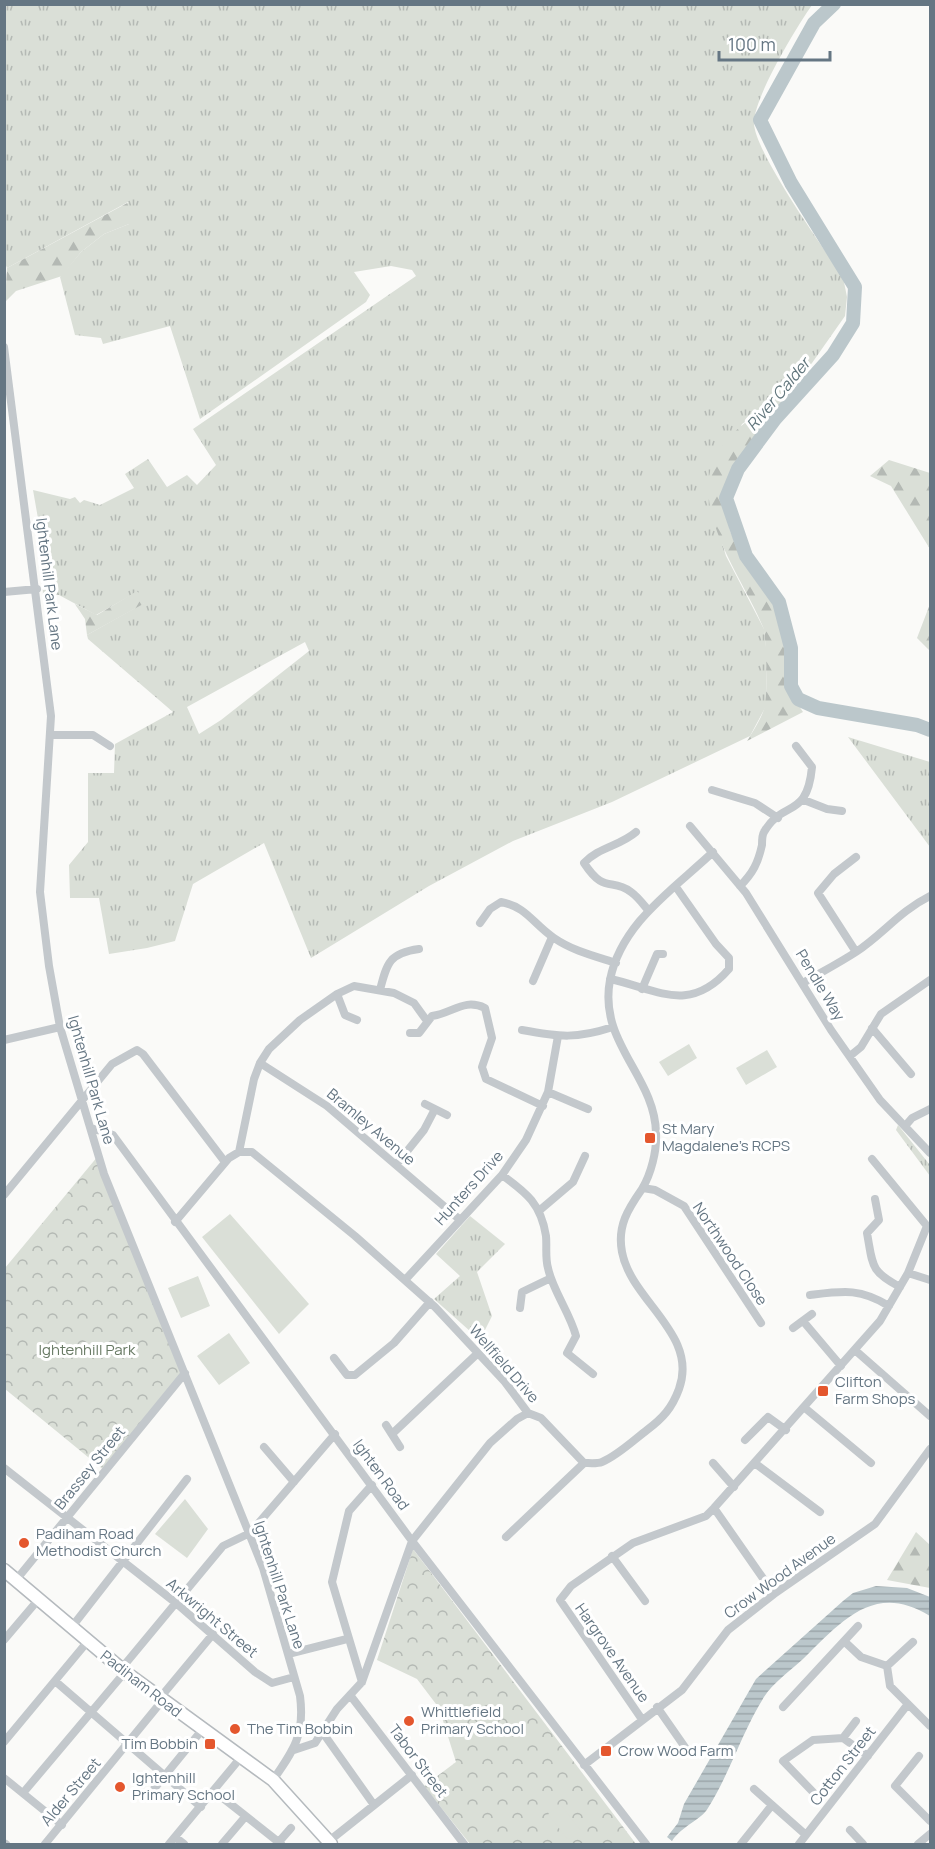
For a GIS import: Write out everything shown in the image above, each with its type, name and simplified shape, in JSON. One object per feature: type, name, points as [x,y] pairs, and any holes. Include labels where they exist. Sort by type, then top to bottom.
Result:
[{"type":"main road","name":"Padiham Road","points":[[4,1570],[123,1671],[273,1780],[330,1843]]},
{"type":"street","name":"Ightenhill Park Lane","points":[[4,347],[37,589],[51,735],[40,892],[49,966],[60,1027],[104,1174],[250,1533],[288,1654],[303,1715],[294,1750],[273,1780]]},
{"type":"street","points":[[4,592],[37,589]]},
{"type":"street","points":[[51,735],[93,735],[110,746]]},
{"type":"street","points":[[740,886],[754,872],[764,832],[778,818],[804,800],[810,788],[812,767],[796,746]]},
{"type":"street","points":[[712,790],[755,803],[778,818]]},
{"type":"street","points":[[804,800],[827,809],[842,811]]},
{"type":"street","name":"Pendle Way","points":[[690,826],[740,886],[880,1100],[930,1153]]},
{"type":"street","points":[[636,832],[626,841],[593,854],[584,863],[593,876],[604,885],[631,891],[648,910]]},
{"type":"street","points":[[506,1537],[584,1463],[602,1462],[656,1424],[672,1408],[682,1382],[683,1365],[677,1341],[638,1285],[622,1252],[623,1221],[632,1201],[643,1188],[655,1152],[656,1134],[653,1108],[619,1046],[613,1027],[609,996],[610,980],[621,945],[648,910],[713,852]]},
{"type":"street","points":[[854,953],[818,893],[834,873],[856,856]]},
{"type":"street","points":[[610,980],[660,995],[686,996],[718,982],[729,969],[729,957],[716,944],[676,887]]},
{"type":"street","points":[[803,983],[854,953],[886,929],[909,906],[930,896]]},
{"type":"street","points":[[480,923],[490,909],[501,902],[518,905],[552,937],[573,950],[615,963]]},
{"type":"street","points":[[533,981],[552,937]]},
{"type":"street","points":[[380,990],[390,961],[400,951],[419,949]]},
{"type":"street","points":[[642,989],[657,954],[663,954]]},
{"type":"street","points":[[850,1056],[861,1047],[881,1014],[929,984]]},
{"type":"street","points":[[175,1222],[225,1162],[239,1152],[254,1079],[261,1063],[269,1049],[300,1020],[337,994],[354,986],[394,993],[414,1003],[427,1021]]},
{"type":"street","points":[[337,994],[345,1015],[357,1020]]},
{"type":"street","points":[[410,1033],[419,1034],[432,1016],[450,1012],[463,1003],[475,1003],[485,1008],[492,1038],[482,1067],[486,1079],[543,1106]]},
{"type":"street","points":[[4,1040],[60,1027]]},
{"type":"street","points":[[522,1030],[558,1036],[583,1037],[613,1027]]},
{"type":"street","points":[[872,1028],[912,1074]]},
{"type":"street","name":"Hunters Drive","points":[[405,1280],[502,1175],[526,1140],[548,1092],[558,1036]]},
{"type":"street","points":[[4,1195],[117,1059],[137,1050],[143,1054],[225,1162]]},
{"type":"street","name":"Bramley Avenue","points":[[261,1063],[327,1106],[459,1219]]},
{"type":"street","points":[[548,1092],[588,1109]]},
{"type":"street","points":[[425,1104],[447,1115]]},
{"type":"street","points":[[396,1165],[424,1130],[435,1109]]},
{"type":"street","points":[[906,1125],[923,1110],[930,1109]]},
{"type":"street","name":"Ighten Road","points":[[92,1128],[113,1136],[412,1541],[646,1845]]},
{"type":"street","name":"Wellfield Drive","points":[[239,1152],[252,1152],[269,1165],[430,1302],[505,1382],[528,1413],[541,1418],[584,1463]]},
{"type":"street","points":[[540,1210],[573,1182],[585,1156]]},
{"type":"street","name":"Hargrove Avenue","points":[[641,1718],[560,1600],[571,1586],[633,1543],[706,1516],[756,1464],[856,1351],[889,1306],[908,1274],[927,1226],[872,1159]]},
{"type":"street","points":[[502,1175],[524,1191],[540,1210],[546,1236],[548,1269],[570,1315],[576,1336],[567,1353],[593,1374]]},
{"type":"street","name":"Northwood Close","points":[[643,1188],[655,1190],[684,1206],[761,1323]]},
{"type":"street","points":[[875,1199],[879,1220],[867,1233],[872,1261],[879,1275],[900,1287]]},
{"type":"street","points":[[908,1274],[930,1280]]},
{"type":"street","points":[[520,1308],[522,1292],[551,1278]]},
{"type":"street","points":[[810,1295],[857,1292],[872,1295],[889,1306]]},
{"type":"street","points":[[334,1358],[347,1375],[355,1375],[394,1342],[430,1302]]},
{"type":"street","points":[[793,1328],[812,1314]]},
{"type":"street","points":[[803,1321],[841,1366]]},
{"type":"street","points":[[856,1351],[930,1416]]},
{"type":"street","points":[[392,1434],[478,1353]]},
{"type":"street","name":"Brassey Street","points":[[16,1580],[185,1373]]},
{"type":"street","points":[[805,1408],[871,1462]]},
{"type":"street","points":[[294,1750],[315,1743],[337,1709],[362,1682],[412,1541],[490,1443],[517,1419],[528,1413]]},
{"type":"street","points":[[745,1440],[768,1417],[786,1430]]},
{"type":"street","points":[[386,1425],[400,1447]]},
{"type":"street","points":[[23,1793],[91,1712],[223,1546],[250,1533],[335,1434]]},
{"type":"street","points":[[264,1447],[294,1482]]},
{"type":"street","name":"Crow Wood Avenue","points":[[584,1765],[641,1718],[682,1690],[728,1630],[774,1594],[875,1524],[930,1449]]},
{"type":"street","points":[[713,1462],[734,1487]]},
{"type":"street","points":[[756,1464],[820,1512]]},
{"type":"street","name":"Arkwright Street","points":[[4,1468],[122,1563],[176,1603],[255,1672],[272,1683],[294,1677]]},
{"type":"street","points":[[71,1628],[187,1479]]},
{"type":"street","points":[[362,1682],[347,1639],[332,1582],[349,1511],[372,1485]]},
{"type":"street","points":[[714,1508],[774,1594]]},
{"type":"street","points":[[612,1556],[645,1601]]},
{"type":"street","points":[[4,1640],[38,1600]]},
{"type":"street","points":[[783,1707],[858,1626]]},
{"type":"street","name":"Alder Street","points":[[45,1845],[128,1744],[213,1634]]},
{"type":"street","points":[[288,1654],[347,1639]]},
{"type":"street","points":[[4,1742],[87,1641]]},
{"type":"street","points":[[845,1642],[861,1657],[887,1666]]},
{"type":"street","points":[[887,1666],[913,1642]]},
{"type":"street","points":[[887,1666],[890,1686],[930,1726]]},
{"type":"street","points":[[55,1681],[201,1807]]},
{"type":"street","name":"Tabor Street","points":[[350,1695],[464,1845]]},
{"type":"street","name":"Cotton Street","points":[[799,1845],[908,1704]]},
{"type":"street","points":[[657,1707],[689,1753]]},
{"type":"street","points":[[843,1738],[856,1721]]},
{"type":"street","points":[[149,1795],[202,1730]]},
{"type":"street","points":[[323,1733],[374,1804]]},
{"type":"street","points":[[813,1792],[783,1761],[813,1740],[843,1738],[868,1756]]},
{"type":"street","points":[[169,1845],[242,1756]]},
{"type":"street","points":[[919,1756],[895,1786],[930,1821]]},
{"type":"street","points":[[330,1843],[374,1804],[412,1775]]},
{"type":"street","points":[[4,1778],[62,1825]]},
{"type":"street","points":[[754,1789],[806,1835]]},
{"type":"street","points":[[214,1791],[279,1844],[291,1828]]},
{"type":"street","points":[[741,1845],[772,1805]]},
{"type":"street","points":[[222,1845],[245,1817]]},
{"type":"street","points":[[850,1830],[863,1845]]},
{"type":"street","points":[[918,1845],[930,1834]]},
{"type":"street","points":[[175,1837],[184,1845]]},
{"type":"green space","points":[[4,5],[812,5],[768,80],[756,111],[754,123],[757,137],[777,177],[843,277],[847,297],[845,316],[812,363],[783,396],[742,424],[710,502],[726,556],[764,629],[767,656],[766,706],[750,736],[612,802],[513,841],[429,886],[311,958],[264,843],[193,884],[175,941],[109,954],[99,898],[70,898],[69,865],[88,842],[88,773],[114,773],[115,744],[173,712],[88,639],[87,635],[144,603],[137,592],[96,615],[59,595],[43,595],[40,530],[33,490],[70,499],[75,497],[80,503],[84,500],[100,505],[134,488],[125,474],[148,459],[167,487],[187,475],[197,485],[216,465],[193,429],[416,276],[412,270],[391,266],[354,272],[370,295],[366,302],[200,419],[170,326],[103,344],[101,338],[75,335],[60,277],[81,252],[104,234],[129,224],[128,202],[7,268],[5,263]],"holes":[[[305,642],[309,651],[221,720],[199,734],[187,707]]]},
{"type":"green space","points":[[129,202],[129,224],[104,234],[81,252],[62,276],[16,291],[5,302],[7,268]]},
{"type":"green space","points":[[783,396],[787,400],[729,480],[724,498],[730,531],[746,567],[777,609],[788,651],[788,689],[803,712],[747,741],[760,718],[765,703],[764,633],[754,607],[719,538],[711,513],[708,489],[712,466],[729,437],[743,424]]},
{"type":"green space","points":[[889,460],[930,473],[930,549],[891,486],[870,476]]},
{"type":"green space","points":[[137,591],[145,603],[87,635],[85,619],[75,604],[97,615]]},
{"type":"green space","points":[[930,604],[930,651],[917,638]]},
{"type":"green space","points":[[848,737],[930,762],[930,847]]},
{"type":"green space","points":[[689,1044],[697,1058],[668,1076],[659,1062]]},
{"type":"green space","points":[[767,1050],[777,1067],[746,1085],[736,1068]]},
{"type":"green space","points":[[898,1125],[930,1165],[930,1176],[896,1130]]},
{"type":"green space","name":"Ightenhill Park","points":[[98,1156],[185,1373],[105,1471],[5,1389],[5,1268]]},
{"type":"green space","points":[[230,1214],[309,1304],[279,1334],[202,1237]]},
{"type":"green space","points":[[470,1216],[505,1244],[477,1272],[492,1316],[480,1340],[434,1299],[460,1276],[436,1254]]},
{"type":"green space","points":[[198,1276],[210,1306],[181,1318],[168,1288]]},
{"type":"green space","points":[[229,1333],[250,1363],[219,1385],[197,1356]]},
{"type":"green space","points":[[185,1499],[208,1529],[187,1558],[155,1534]]},
{"type":"green space","points":[[916,1532],[930,1545],[930,1588],[887,1580]]},
{"type":"green space","points":[[413,1549],[636,1844],[470,1844],[424,1786],[456,1762],[439,1708],[417,1679],[377,1660]]},
{"type":"green space","points":[[561,1805],[581,1831],[568,1840],[548,1814]]},
{"type":"shaded area","points":[[876,1586],[907,1588],[930,1597],[930,1616],[910,1606],[892,1603],[875,1604],[845,1620],[768,1692],[749,1724],[716,1795],[705,1812],[672,1841],[667,1837],[678,1823],[684,1804],[756,1679],[853,1593]]},
{"type":"waterway","name":"River Calder","points":[[834,4],[814,23],[760,120],[791,183],[855,287],[853,323],[833,355],[775,419],[738,469],[726,498],[746,556],[779,602],[791,648],[791,686],[798,699],[818,708],[917,725],[930,730]]},
{"type":"place","name":"St Mary Magdalene's RCPS","points":[[650,1138]]},
{"type":"place","name":"Clifton Farm Shops","points":[[823,1391]]},
{"type":"place","name":"Padiham Road Methodist Church","points":[[24,1543]]},
{"type":"place","name":"Whittlefield Primary School","points":[[409,1721]]},
{"type":"place","name":"The Tim Bobbin","points":[[235,1729]]},
{"type":"place","name":"Tim Bobbin","points":[[210,1744]]},
{"type":"place","name":"Crow Wood Farm","points":[[606,1751]]},
{"type":"place","name":"Ightenhill Primary School","points":[[120,1787]]}]
